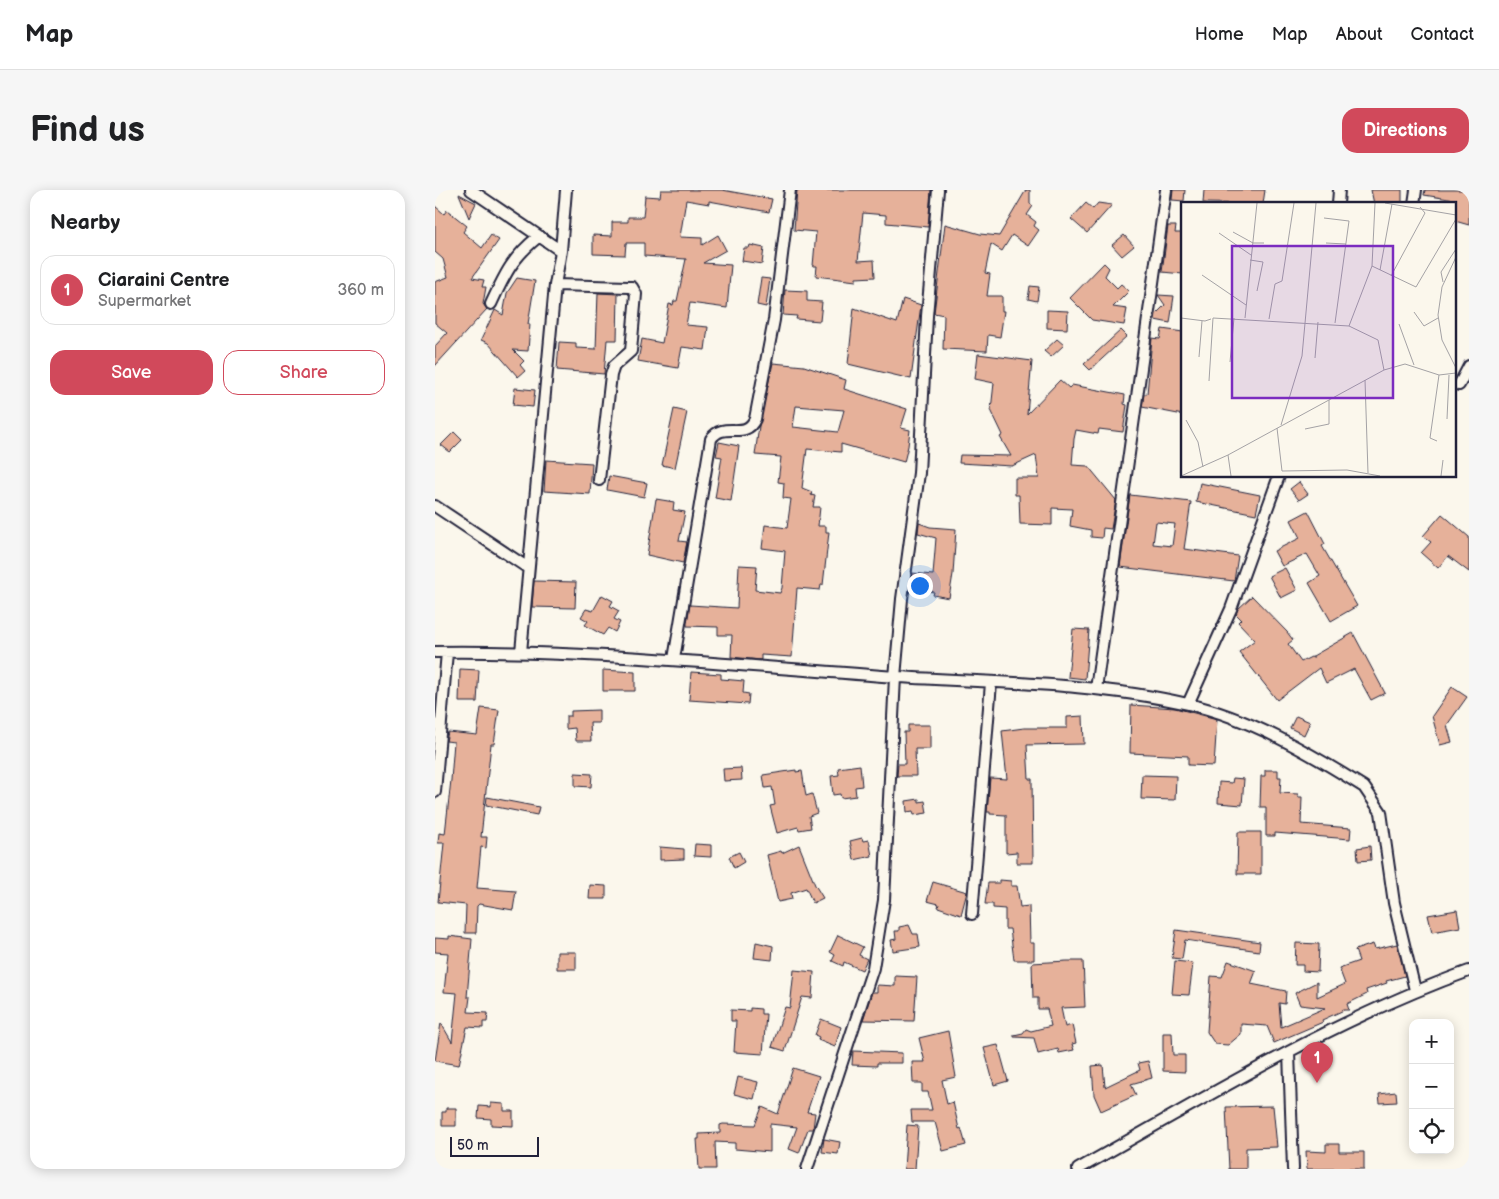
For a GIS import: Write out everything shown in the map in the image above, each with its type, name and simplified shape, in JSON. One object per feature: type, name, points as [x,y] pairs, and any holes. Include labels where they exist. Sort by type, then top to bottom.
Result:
[{"type":"street","points":[[471,190],[561,252]]},
{"type":"street","points":[[521,652],[555,285],[561,252],[566,190]]},
{"type":"street","points":[[674,659],[711,439],[718,432],[745,430],[752,426],[755,419],[774,320],[790,190]]},
{"type":"street","points":[[807,1169],[873,968],[884,900],[895,677],[902,599],[919,473],[927,316],[938,190]]},
{"type":"street","points":[[1096,689],[1166,190]]},
{"type":"street","points":[[491,304],[503,277],[518,253],[538,237]]},
{"type":"street","points":[[555,285],[632,287],[636,294],[631,350],[614,366],[611,374],[599,480]]},
{"type":"street","points":[[1469,366],[1457,384],[1469,390]]},
{"type":"street","points":[[1188,704],[1231,608],[1278,478]]},
{"type":"street","points":[[435,506],[528,568]]},
{"type":"street","points":[[435,652],[521,652],[674,659],[895,677],[1096,689],[1188,704],[1234,719],[1275,737],[1353,780],[1371,794],[1381,812],[1394,903],[1415,990]]},
{"type":"street","points":[[435,792],[447,652]]},
{"type":"street","points":[[972,914],[991,683]]},
{"type":"street","points":[[1078,1169],[1289,1052],[1415,990],[1469,971]]},
{"type":"street","points":[[1289,1052],[1293,1169]]},
{"type":"building","points":[[661,190],[722,190],[772,199],[769,212],[709,201],[709,204],[686,200],[680,237],[702,238],[702,245],[718,235],[726,250],[703,263],[731,265],[727,308],[690,303],[686,325],[708,327],[705,350],[682,347],[678,368],[638,361],[642,339],[662,343],[669,304],[673,305],[674,301],[677,301],[686,259],[644,256],[644,243],[626,243],[625,255],[593,254],[593,235],[612,236],[612,222],[628,222],[628,217],[643,217],[645,196],[660,197]]},
{"type":"building","points":[[797,190],[931,190],[928,227],[886,223],[886,215],[863,213],[858,261],[874,260],[875,277],[856,278],[856,281],[816,276],[817,266],[813,266],[816,232],[794,230]]},
{"type":"building","points":[[1026,190],[1030,190],[1030,204],[1033,206],[1027,215],[1036,222],[1034,226],[1039,230],[1028,246],[1012,235],[1002,251],[991,244],[985,273],[990,274],[987,296],[1002,296],[1002,311],[1004,311],[1000,337],[988,335],[987,351],[943,349],[944,315],[934,313],[945,224],[980,234],[999,236]]},
{"type":"building","points":[[1173,190],[1185,190],[1184,201],[1172,200]]},
{"type":"building","points":[[1204,190],[1265,190],[1263,202],[1203,202]]},
{"type":"building","points":[[1371,190],[1402,190],[1402,202],[1374,202]]},
{"type":"building","points":[[1425,190],[1469,190],[1469,225],[1457,222],[1457,202],[1455,200],[1424,195]]},
{"type":"building","points":[[459,194],[476,203],[469,218]]},
{"type":"building","points":[[1086,203],[1093,209],[1098,203],[1112,205],[1087,233],[1071,219]]},
{"type":"building","points":[[435,206],[444,214],[447,210],[467,226],[463,232],[482,248],[491,235],[499,240],[472,278],[484,280],[482,287],[486,287],[483,304],[487,309],[435,366],[435,346],[447,333],[435,323],[435,282],[448,277],[443,259],[435,252]]},
{"type":"building","points":[[1168,226],[1176,226],[1175,233],[1181,233],[1181,274],[1162,272]]},
{"type":"building","points":[[1124,235],[1134,246],[1122,256],[1112,245]]},
{"type":"building","points":[[750,245],[764,248],[762,264],[742,261],[744,248],[749,248]]},
{"type":"building","points":[[1104,263],[1109,268],[1105,276],[1117,288],[1121,284],[1129,291],[1113,307],[1127,309],[1124,325],[1092,320],[1070,298]]},
{"type":"building","points":[[517,278],[535,281],[528,324],[530,324],[528,351],[513,350],[524,361],[520,365],[525,371],[518,377],[488,343],[481,340],[495,310],[503,315],[507,293]]},
{"type":"building","points":[[761,278],[770,279],[766,307],[757,305]]},
{"type":"building","points":[[1030,286],[1039,287],[1037,301],[1028,299]]},
{"type":"building","points":[[785,290],[807,291],[807,301],[822,302],[820,321],[796,319],[797,316],[783,315]]},
{"type":"building","points":[[598,293],[618,294],[617,340],[607,340],[604,374],[557,370],[559,342],[576,343],[576,348],[596,349]]},
{"type":"building","points":[[1158,295],[1174,296],[1170,323],[1155,320],[1156,314],[1165,305]]},
{"type":"building","points":[[903,299],[921,305],[911,379],[848,364],[854,308],[897,323]]},
{"type":"building","points":[[1047,310],[1068,311],[1067,329],[1047,328]]},
{"type":"building","points":[[1162,329],[1181,332],[1181,415],[1142,407],[1144,394],[1147,394],[1152,338],[1160,339]]},
{"type":"building","points":[[1121,330],[1127,336],[1090,370],[1084,364]]},
{"type":"building","points":[[1057,339],[1064,345],[1051,357],[1044,351]]},
{"type":"building","points":[[978,354],[1032,361],[1027,414],[1060,380],[1069,388],[1072,385],[1125,395],[1124,404],[1127,405],[1123,432],[1099,429],[1098,434],[1076,430],[1074,439],[1072,465],[1088,466],[1116,500],[1111,529],[1103,528],[1102,538],[1091,537],[1091,530],[1070,526],[1072,509],[1052,508],[1052,525],[1020,524],[1019,495],[1015,495],[1015,478],[1039,478],[1036,455],[1012,466],[959,463],[960,455],[1011,456],[1000,437],[1003,435],[991,410],[994,383],[975,379]]},
{"type":"building","points":[[773,363],[804,366],[846,380],[844,389],[907,409],[901,428],[910,430],[904,462],[841,444],[841,452],[807,449],[802,488],[812,492],[811,495],[815,496],[813,507],[820,507],[818,526],[826,526],[826,532],[829,532],[823,585],[821,585],[820,590],[797,588],[792,657],[761,655],[761,660],[731,657],[732,635],[718,635],[718,627],[687,626],[690,605],[737,608],[739,565],[757,566],[755,590],[780,593],[782,588],[785,551],[762,548],[765,525],[787,528],[791,499],[783,498],[784,483],[778,482],[781,457],[755,455],[759,426]],"holes":[[[796,406],[844,410],[838,432],[793,427]]]},
{"type":"building","points":[[515,388],[535,390],[533,407],[513,405]]},
{"type":"building","points":[[674,409],[687,412],[675,468],[662,465]]},
{"type":"building","points":[[454,432],[462,440],[450,452],[441,445]]},
{"type":"building","points":[[719,442],[739,446],[731,501],[715,498],[722,457],[716,456]]},
{"type":"building","points":[[546,460],[592,463],[590,494],[544,491]]},
{"type":"building","points":[[609,476],[647,483],[644,497],[607,490]]},
{"type":"building","points":[[1299,482],[1308,494],[1299,500],[1290,489]]},
{"type":"building","points":[[1200,483],[1260,495],[1256,514],[1196,502]]},
{"type":"building","points":[[1130,495],[1191,502],[1184,549],[1238,556],[1234,581],[1120,567]],"holes":[[[1156,522],[1175,524],[1172,546],[1153,544]]]},
{"type":"building","points":[[656,499],[674,502],[673,510],[685,512],[679,541],[687,542],[683,563],[647,555]]},
{"type":"building","points":[[1308,511],[1325,544],[1322,546],[1357,606],[1331,621],[1309,583],[1320,576],[1307,554],[1282,566],[1274,551],[1300,538],[1291,520]]},
{"type":"building","points":[[1442,514],[1469,537],[1469,572],[1448,556],[1438,568],[1421,553],[1431,542],[1423,536]]},
{"type":"building","points":[[919,523],[930,527],[956,529],[953,574],[949,598],[933,595],[934,592],[910,589],[912,573],[933,575],[936,538],[918,533]]},
{"type":"building","points":[[1285,568],[1297,590],[1281,598],[1269,576]]},
{"type":"building","points":[[534,581],[576,582],[575,608],[532,607]]},
{"type":"building","points":[[602,595],[613,601],[610,606],[619,611],[614,619],[620,622],[615,632],[608,628],[603,635],[585,625],[588,621],[581,617],[586,609],[593,611]]},
{"type":"building","points":[[1252,596],[1293,640],[1288,644],[1301,662],[1311,657],[1313,658],[1313,656],[1353,633],[1385,693],[1371,700],[1354,669],[1326,683],[1319,668],[1277,700],[1239,652],[1255,640],[1238,622],[1241,619],[1236,614],[1238,609]]},
{"type":"building","points":[[1073,629],[1089,630],[1085,679],[1068,677]]},
{"type":"building","points":[[460,669],[479,670],[477,702],[459,702]]},
{"type":"building","points":[[603,670],[635,672],[635,691],[603,691]]},
{"type":"building","points":[[691,672],[721,674],[721,679],[744,681],[743,693],[749,694],[748,704],[689,700]]},
{"type":"building","points":[[1452,687],[1467,697],[1447,725],[1452,742],[1440,745],[1432,716]]},
{"type":"building","points":[[1131,705],[1175,708],[1217,719],[1214,766],[1188,765],[1188,756],[1130,753]]},
{"type":"building","points":[[481,708],[499,710],[494,744],[491,744],[481,837],[487,837],[486,848],[481,847],[477,888],[516,891],[513,910],[479,904],[477,906],[476,933],[465,933],[466,905],[438,902],[444,843],[438,843],[439,833],[445,834],[451,780],[454,742],[446,741],[448,732],[477,735]]},
{"type":"building","points":[[599,710],[599,723],[590,723],[591,741],[576,741],[575,728],[566,729],[566,716],[571,716],[571,711]]},
{"type":"building","points":[[1083,716],[1084,744],[1027,745],[1029,779],[1032,779],[1033,863],[1017,863],[1017,852],[1006,853],[1006,815],[990,814],[990,812],[987,812],[990,778],[1007,779],[1002,731],[1024,728],[1067,728],[1067,717]]},
{"type":"building","points":[[1296,716],[1310,722],[1304,735],[1290,728]]},
{"type":"building","points":[[908,725],[930,725],[930,749],[915,749],[916,776],[897,776],[898,764],[905,764],[904,732],[908,732]]},
{"type":"building","points":[[860,765],[862,786],[855,787],[856,796],[841,798],[840,794],[833,795],[831,776],[839,775],[838,768]]},
{"type":"building","points":[[741,768],[742,780],[724,781],[723,769]]},
{"type":"building","points":[[796,770],[796,772],[802,771],[806,796],[812,794],[817,813],[809,816],[811,828],[799,830],[798,827],[777,833],[770,806],[775,805],[772,787],[765,788],[763,775]]},
{"type":"building","points":[[1265,770],[1278,770],[1278,777],[1281,777],[1280,793],[1298,794],[1298,797],[1302,797],[1301,824],[1351,828],[1350,839],[1275,833],[1275,836],[1266,836],[1266,807],[1260,807],[1261,776],[1265,776]]},
{"type":"building","points":[[575,773],[592,774],[591,787],[575,786]]},
{"type":"building","points":[[1142,775],[1176,776],[1175,800],[1141,799]]},
{"type":"building","points":[[1233,778],[1244,779],[1242,805],[1218,803],[1219,782],[1232,783]]},
{"type":"building","points":[[487,797],[539,807],[537,815],[486,805]]},
{"type":"building","points":[[919,799],[919,802],[925,801],[927,813],[914,815],[913,811],[907,812],[906,801]]},
{"type":"building","points":[[1238,832],[1261,832],[1261,874],[1237,874]]},
{"type":"building","points":[[862,838],[863,841],[869,840],[872,856],[854,860],[850,841]]},
{"type":"building","points":[[695,844],[711,845],[711,857],[694,856]]},
{"type":"building","points":[[799,845],[815,885],[823,898],[813,903],[806,888],[791,893],[792,899],[778,902],[767,855],[781,851],[782,853]]},
{"type":"building","points":[[1370,846],[1371,860],[1358,861],[1357,848]]},
{"type":"building","points":[[660,847],[684,849],[684,859],[660,860]]},
{"type":"building","points":[[739,852],[744,862],[734,868],[729,857]]},
{"type":"building","points":[[1000,880],[1011,881],[1011,886],[1017,886],[1020,907],[1029,906],[1030,943],[1034,943],[1034,960],[1014,960],[1010,929],[1005,929],[1005,909],[993,908],[993,904],[985,904],[988,883],[1000,883]]},
{"type":"building","points":[[933,882],[967,892],[961,915],[938,907],[939,904],[927,901]]},
{"type":"building","points":[[590,885],[606,886],[606,899],[589,899]]},
{"type":"building","points":[[1457,910],[1460,927],[1432,932],[1428,915]]},
{"type":"building","points":[[909,925],[913,934],[918,934],[920,947],[893,951],[891,940],[896,939],[895,931],[899,931],[899,927]]},
{"type":"building","points":[[1176,930],[1260,942],[1259,951],[1185,940],[1182,959],[1172,958]]},
{"type":"building","points":[[838,935],[863,947],[859,955],[867,959],[862,970],[844,962],[843,966],[832,961],[835,955],[830,952]]},
{"type":"building","points":[[449,936],[472,939],[467,997],[470,997],[468,1012],[488,1013],[487,1022],[483,1022],[483,1028],[467,1027],[459,1065],[435,1061],[441,1023],[452,1042],[457,993],[444,992],[448,953],[435,952],[435,938],[449,939]]},
{"type":"building","points":[[756,942],[773,946],[772,960],[754,958]]},
{"type":"building","points":[[1296,943],[1319,944],[1318,972],[1303,971],[1303,965],[1295,965]]},
{"type":"building","points":[[1373,944],[1375,949],[1397,944],[1405,976],[1386,981],[1387,983],[1366,990],[1367,994],[1347,1004],[1349,1010],[1344,1010],[1322,1020],[1323,1022],[1274,1043],[1267,1026],[1241,1024],[1241,1034],[1228,1045],[1215,1044],[1207,1032],[1211,976],[1222,977],[1228,961],[1256,971],[1251,984],[1286,991],[1285,1004],[1279,1003],[1281,1027],[1325,1008],[1300,1005],[1295,993],[1317,982],[1317,997],[1345,984],[1339,968],[1359,961],[1355,950]]},
{"type":"building","points":[[557,952],[576,952],[576,969],[557,969]]},
{"type":"building","points":[[1083,961],[1085,1007],[1061,1008],[1065,1027],[1072,1025],[1076,1043],[1072,1044],[1074,1050],[1059,1053],[1058,1049],[1038,1054],[1034,1038],[1014,1037],[1014,1035],[1023,1033],[1026,1029],[1031,1031],[1051,1026],[1047,1009],[1038,1009],[1038,998],[1033,998],[1032,963]]},
{"type":"building","points":[[1175,961],[1193,963],[1189,995],[1172,994]]},
{"type":"building","points":[[794,970],[814,972],[812,998],[802,997],[785,1051],[772,1047],[785,1007],[790,1008]]},
{"type":"building","points":[[895,976],[917,977],[914,1021],[863,1020],[872,992],[877,992],[877,985],[895,986]]},
{"type":"building","points":[[750,1008],[761,1009],[761,1014],[766,1014],[763,1054],[734,1052],[736,1021],[731,1021],[731,1010],[750,1011]]},
{"type":"building","points":[[821,1019],[841,1027],[835,1047],[818,1040],[819,1037],[815,1035]]},
{"type":"building","points":[[948,1031],[956,1077],[942,1080],[947,1104],[953,1102],[959,1129],[961,1128],[966,1145],[943,1151],[935,1122],[912,1122],[911,1110],[932,1110],[928,1092],[922,1092],[922,1083],[913,1083],[912,1062],[925,1062],[919,1038]]},
{"type":"building","points":[[1163,1033],[1172,1033],[1173,1055],[1185,1055],[1185,1072],[1163,1071]]},
{"type":"building","points":[[998,1045],[1008,1081],[994,1085],[984,1048]]},
{"type":"building","points":[[853,1051],[902,1053],[902,1063],[877,1063],[877,1066],[852,1065]]},
{"type":"building","points":[[1148,1061],[1152,1078],[1131,1084],[1136,1095],[1101,1111],[1094,1095],[1092,1066],[1103,1065],[1105,1087],[1140,1070],[1138,1063]]},
{"type":"building","points":[[793,1068],[819,1076],[807,1112],[815,1113],[813,1129],[808,1129],[799,1153],[789,1149],[797,1127],[770,1124],[770,1152],[735,1149],[735,1143],[715,1142],[716,1169],[699,1169],[697,1139],[699,1139],[699,1134],[720,1133],[720,1125],[723,1124],[755,1125],[762,1107],[778,1114]]},
{"type":"building","points":[[738,1077],[758,1082],[754,1099],[734,1094]]},
{"type":"building","points":[[1396,1092],[1397,1102],[1380,1103],[1379,1094]]},
{"type":"building","points":[[491,1103],[504,1104],[504,1111],[513,1111],[513,1126],[491,1125],[491,1119],[478,1118],[479,1106],[491,1107]]},
{"type":"building","points":[[1273,1106],[1277,1147],[1246,1148],[1246,1169],[1229,1169],[1226,1107]]},
{"type":"building","points":[[446,1108],[456,1108],[456,1126],[442,1126],[442,1112],[446,1112]]},
{"type":"building","points":[[907,1125],[918,1126],[915,1169],[904,1169]]},
{"type":"building","points":[[824,1139],[840,1142],[838,1154],[822,1152]]},
{"type":"building","points":[[1326,1144],[1339,1144],[1339,1152],[1364,1152],[1364,1169],[1307,1169],[1306,1151],[1326,1152]]},
{"type":"place","name":"Ciaraini Centre","points":[[1317,1083]]}]
